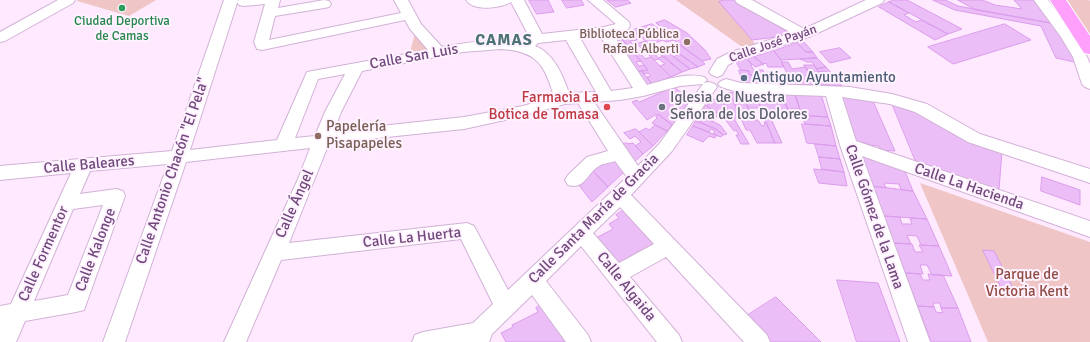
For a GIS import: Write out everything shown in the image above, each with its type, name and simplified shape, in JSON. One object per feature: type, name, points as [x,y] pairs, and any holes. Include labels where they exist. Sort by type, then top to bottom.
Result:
[{"type":"main road","points":[[1058,0],[1090,49]]},
{"type":"street","points":[[0,38],[68,0]]},
{"type":"street","points":[[401,0],[410,37]]},
{"type":"street","points":[[473,0],[478,3],[506,0]]},
{"type":"street","points":[[517,0],[535,33],[531,43]]},
{"type":"street","points":[[531,43],[571,35],[621,28],[624,25],[595,0]]},
{"type":"street","points":[[742,0],[804,34]]},
{"type":"street","name":"Calle José Payán","points":[[713,81],[722,62],[736,55],[804,34],[877,0]]},
{"type":"street","points":[[1041,0],[1068,36],[1080,57],[1090,84]]},
{"type":"street","points":[[238,1],[269,4],[323,2],[330,32]]},
{"type":"street","name":"Calle Antonio Chacón \"El Pela\"","points":[[114,342],[179,157],[238,1]]},
{"type":"street","points":[[269,4],[261,42],[262,46],[330,32],[410,37],[438,52]]},
{"type":"street","points":[[604,31],[643,91]]},
{"type":"street","points":[[571,35],[606,96]]},
{"type":"street","name":"Calle San Luis","points":[[284,145],[310,77],[318,73],[356,67],[410,37],[438,52],[462,48],[531,43],[548,63],[563,99]]},
{"type":"street","name":"Calle Ángel","points":[[235,342],[273,253],[307,179],[337,102],[356,67]]},
{"type":"street","name":"Calle Baleares","points":[[1,174],[179,157],[464,123],[523,111],[554,103],[563,99],[606,96],[643,91],[680,81],[713,81],[741,88],[832,91],[880,96],[908,103],[921,108],[974,138],[1090,176]]},
{"type":"street","name":"Calle Santa María de Gracia","points":[[478,338],[505,306],[582,233],[666,147],[713,81]]},
{"type":"street","name":"Calle Gómez de la Lama","points":[[832,91],[848,145],[919,342]]},
{"type":"street","points":[[582,98],[619,154],[637,178]]},
{"type":"street","name":"Calle La Hacienda","points":[[848,145],[1090,229]]},
{"type":"street","points":[[574,180],[593,161],[619,154]]},
{"type":"street","name":"Calle Formentor","points":[[5,342],[9,314],[66,203],[83,166]]},
{"type":"street","points":[[620,195],[759,342]]},
{"type":"street","name":"Calle Kalonge","points":[[9,314],[76,303],[116,196],[66,203]]},
{"type":"street","name":"Calle La Huerta","points":[[273,253],[467,230],[505,306]]},
{"type":"street","name":"Calle Algaida","points":[[582,233],[671,342]]},
{"type":"street","points":[[616,274],[669,246]]},
{"type":"street","points":[[533,280],[580,342]]},
{"type":"street","points":[[423,342],[478,338]]},
{"type":"green space","name":"Ciudad Deportiva de Camas","points":[[156,0],[129,16],[77,1]]},
{"type":"green space","points":[[676,0],[724,0],[720,2],[756,45],[745,49]]},
{"type":"green space","points":[[1063,0],[1090,1],[1090,40]]},
{"type":"green space","points":[[415,33],[434,51],[409,56]]},
{"type":"green space","name":"Parque de Victoria Kent","points":[[920,183],[1090,242],[1090,342],[988,342]]},
{"type":"building","points":[[529,0],[548,0],[554,12],[537,14]]},
{"type":"building","points":[[562,0],[581,0],[584,5],[567,8]]},
{"type":"building","points":[[607,0],[627,0],[631,3],[616,7]]},
{"type":"building","points":[[724,0],[734,0],[793,35],[752,40],[719,2]]},
{"type":"building","points":[[894,0],[907,0],[962,29],[948,34],[889,2]]},
{"type":"building","points":[[933,0],[945,0],[958,6],[1056,24],[1079,63],[1056,58],[1041,26],[955,10]]},
{"type":"building","points":[[958,0],[982,0],[995,5],[1022,9],[1014,0],[1036,0],[1056,24],[976,10]]},
{"type":"building","points":[[889,2],[909,13],[904,15],[916,22],[921,20],[948,34],[935,40],[879,7]]},
{"type":"building","name":"Biblioteca Pública Rafael Alberti","points":[[665,20],[687,33],[705,50],[711,59],[702,61],[659,29],[662,28],[656,23]]},
{"type":"building","points":[[652,24],[674,40],[666,42],[663,40],[650,45],[633,30]]},
{"type":"building","points":[[1005,24],[1031,40],[953,64],[928,47]]},
{"type":"building","points":[[633,30],[641,38],[635,40],[639,43],[645,41],[655,49],[651,50],[649,48],[643,50],[626,32]]},
{"type":"building","points":[[629,36],[634,40],[630,41],[645,59],[651,57],[671,77],[652,84],[647,77],[651,76],[648,73],[644,74],[642,71],[648,70],[621,38]]},
{"type":"building","points":[[621,38],[628,46],[619,48],[613,40]]},
{"type":"building","points":[[803,41],[813,52],[806,52],[797,43]]},
{"type":"building","points":[[797,43],[806,52],[813,52],[817,58],[781,60],[774,51]]},
{"type":"building","points":[[628,46],[641,61],[636,62],[639,66],[644,65],[648,70],[635,72],[619,48]]},
{"type":"building","points":[[681,46],[705,64],[698,67],[672,49]]},
{"type":"building","points":[[840,48],[851,58],[830,63],[820,52]]},
{"type":"building","points":[[652,50],[658,58],[664,56],[682,72],[671,77],[660,66],[665,64],[659,59],[654,60],[646,52]]},
{"type":"building","points":[[774,51],[784,67],[768,67],[766,63],[763,64],[754,57]]},
{"type":"building","points":[[668,52],[690,69],[682,72],[661,55]]},
{"type":"building","points":[[680,54],[698,67],[690,69],[674,57]]},
{"type":"building","points":[[754,57],[764,64],[755,67],[747,59]]},
{"type":"building","points":[[817,58],[826,67],[817,69],[812,62],[807,62],[800,59]]},
{"type":"building","points":[[747,59],[752,65],[756,75],[750,75],[749,71],[741,70],[736,62]]},
{"type":"building","points":[[782,62],[788,62],[792,69],[806,67],[817,85],[793,85]]},
{"type":"building","points":[[804,65],[814,65],[827,85],[817,85]]},
{"type":"building","points":[[826,67],[834,76],[829,76],[826,71],[818,72],[817,69]]},
{"type":"building","points":[[739,70],[749,71],[750,75],[758,75],[762,85],[744,85]]},
{"type":"building","points":[[758,70],[763,70],[764,73],[770,72],[775,85],[762,85]]},
{"type":"building","points":[[642,71],[652,84],[645,86],[635,72]]},
{"type":"building","points":[[771,74],[788,74],[793,85],[775,85]]},
{"type":"building","points":[[821,76],[834,76],[842,86],[827,85]]},
{"type":"building","name":"Iglesia de Nuestra Señora de los Dolores","points":[[674,87],[691,100],[687,103],[690,104],[685,110],[678,113],[681,116],[672,125],[659,115],[655,115],[647,120],[632,102],[637,100],[639,102]]},
{"type":"building","points":[[742,92],[753,120],[758,120],[762,126],[765,125],[764,122],[766,122],[775,143],[757,143],[750,130],[746,130],[730,93]]},
{"type":"building","points":[[742,92],[755,93],[761,108],[748,108]]},
{"type":"building","points":[[730,93],[741,118],[734,119],[718,96]]},
{"type":"building","points":[[755,93],[780,94],[782,99],[784,99],[789,112],[781,111],[783,117],[773,117],[773,119],[771,119],[782,143],[775,143]]},
{"type":"building","points":[[780,94],[795,94],[800,109],[788,109]]},
{"type":"building","points":[[795,94],[821,94],[828,117],[802,115]]},
{"type":"building","points":[[840,96],[872,99],[895,151],[881,150],[879,146],[857,142]]},
{"type":"building","points":[[719,98],[733,117],[749,144],[741,144],[736,135],[739,135],[736,130],[734,131],[721,114],[714,112],[707,106],[711,100]]},
{"type":"building","points":[[891,101],[916,108],[954,135],[1002,151],[999,190],[916,162]]},
{"type":"building","points":[[706,105],[714,112],[719,113],[713,122],[699,115]]},
{"type":"building","points":[[659,115],[672,125],[667,131],[652,123]]},
{"type":"building","points":[[699,115],[720,125],[727,134],[723,135],[716,129],[696,121]]},
{"type":"building","points":[[809,116],[828,117],[831,126],[805,124],[803,119],[809,119]]},
{"type":"building","points":[[696,121],[716,129],[723,135],[721,137],[713,134],[715,131],[711,129],[709,132],[693,126]]},
{"type":"building","points":[[802,124],[831,126],[836,146],[807,143]]},
{"type":"building","points":[[655,125],[667,131],[653,146],[639,132],[646,128],[649,130]]},
{"type":"building","points":[[693,126],[717,135],[715,138],[709,136],[703,142],[687,135]]},
{"type":"building","points":[[636,129],[653,146],[643,154],[635,146],[641,142],[635,136],[630,139],[624,133]]},
{"type":"building","points":[[633,143],[643,154],[634,162],[618,145]]},
{"type":"building","points":[[815,144],[836,146],[840,159],[819,157]]},
{"type":"building","points":[[865,155],[904,169],[913,191],[901,190],[899,184],[884,183],[886,188],[872,186],[861,156]]},
{"type":"building","points":[[616,157],[626,170],[608,187],[592,170],[604,160]]},
{"type":"building","points":[[819,157],[840,159],[844,172],[822,169]]},
{"type":"building","points":[[814,169],[844,172],[847,186],[819,183]]},
{"type":"building","points":[[592,170],[608,187],[592,202],[578,184]]},
{"type":"building","points":[[1042,177],[1080,190],[1080,205],[1041,191]]},
{"type":"building","points":[[872,186],[913,191],[927,219],[884,216]]},
{"type":"building","points":[[624,210],[657,246],[617,267],[594,239],[613,229],[609,224],[619,218],[616,215]]},
{"type":"building","points":[[884,216],[900,217],[902,224],[912,224],[910,218],[927,219],[939,246],[921,245],[917,236],[907,235],[911,244],[894,243]]},
{"type":"building","points":[[894,243],[912,244],[915,252],[923,252],[919,245],[939,246],[952,276],[932,275],[927,265],[920,265],[923,274],[906,273]]},
{"type":"building","points":[[983,250],[994,251],[1014,290],[1002,289]]},
{"type":"building","points":[[906,273],[920,274],[923,280],[930,280],[928,274],[943,275],[958,308],[941,308],[940,303],[933,303],[934,307],[918,306]]},
{"type":"building","points":[[837,280],[878,283],[900,342],[857,342]]},
{"type":"building","points":[[776,297],[821,342],[769,342],[745,317]]},
{"type":"building","points":[[543,303],[571,342],[506,342],[501,333],[513,327],[512,325],[538,312],[536,308]]},
{"type":"building","points":[[918,306],[934,307],[936,312],[943,313],[941,308],[958,308],[971,342],[932,342]]},
{"type":"place","name":"Ciudad Deportiva de Camas","points":[[122,8]]},
{"type":"place","name":"Biblioteca Pública Rafael Alberti","points":[[687,42]]},
{"type":"place","name":"Antiguo Ayuntamiento","points":[[744,78]]},
{"type":"place","name":"Farmacia La Botica de Tomasa","points":[[607,107]]},
{"type":"place","name":"Iglesia de Nuestra Señora de los Dolores","points":[[662,107]]},
{"type":"place","name":"Papelería Pisapapeles","points":[[318,136]]},
{"type":"district","name":"CAMAS","points":[[504,41]]}]
